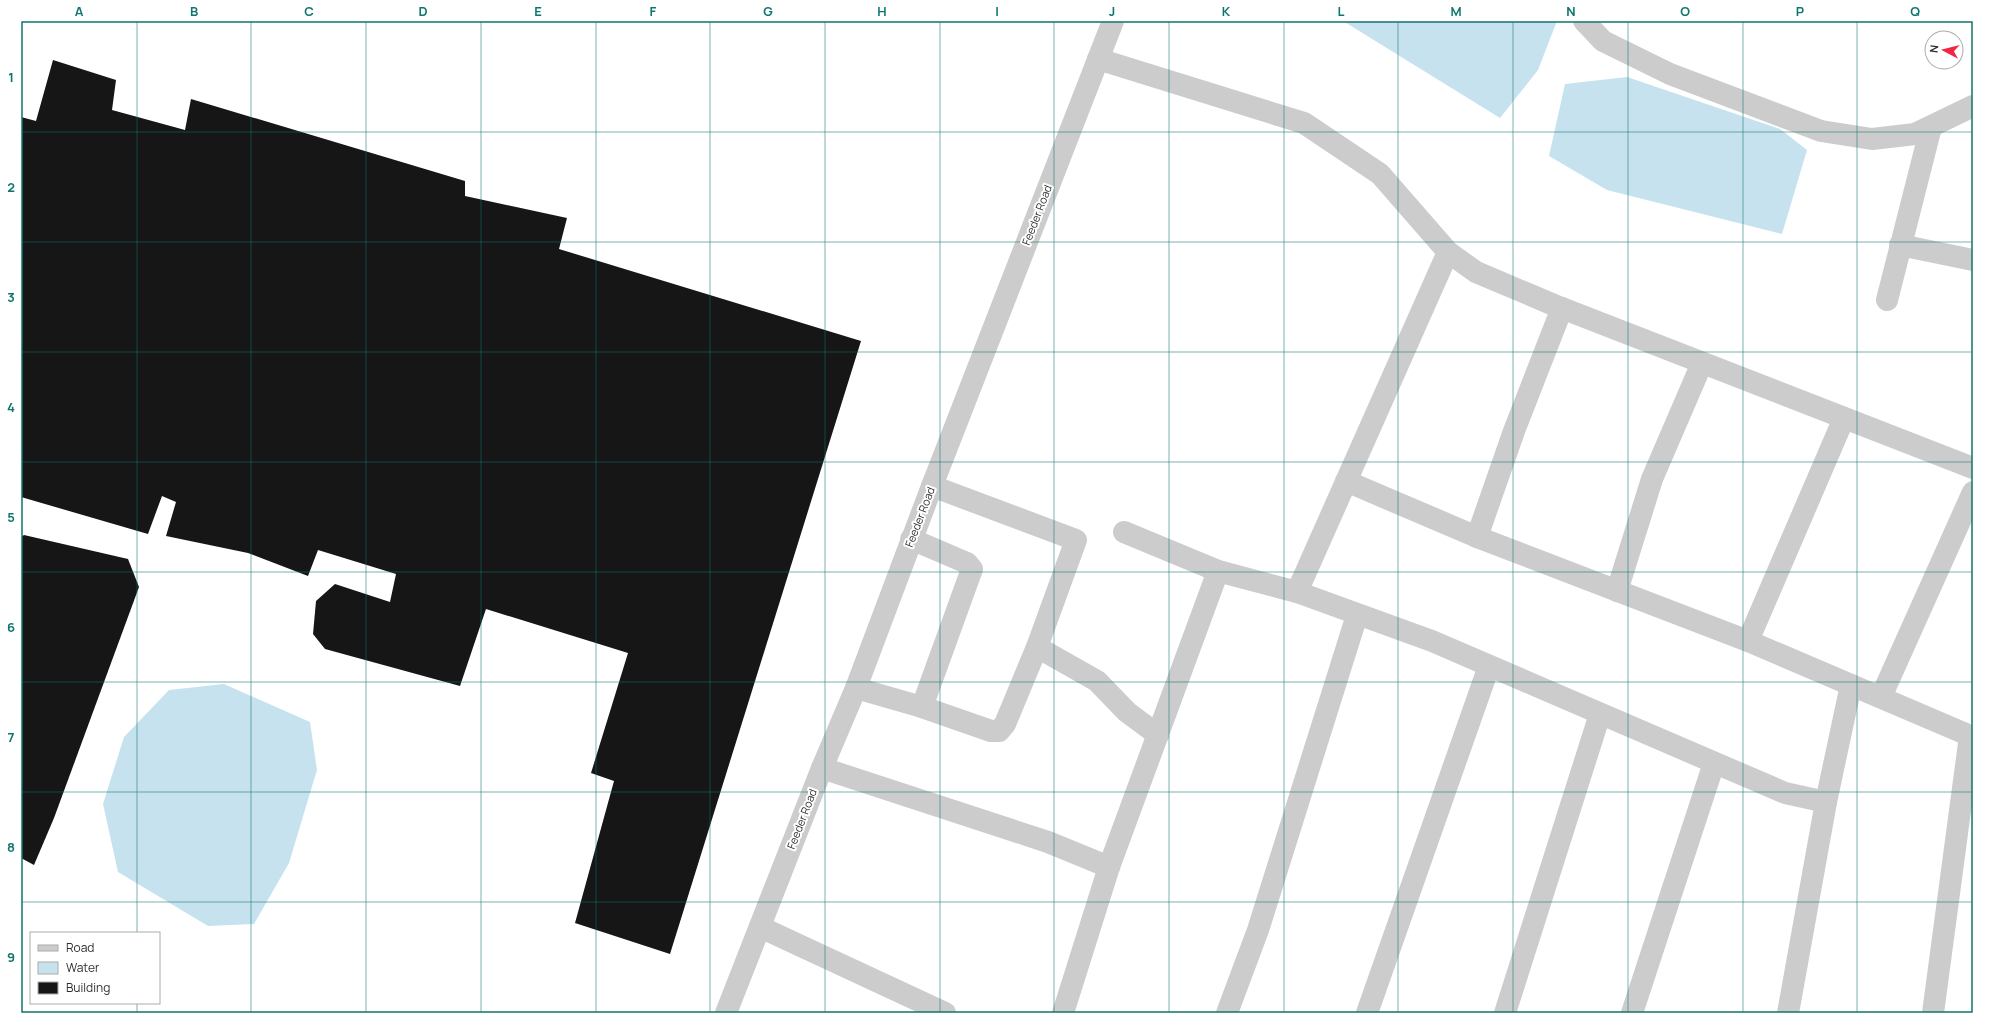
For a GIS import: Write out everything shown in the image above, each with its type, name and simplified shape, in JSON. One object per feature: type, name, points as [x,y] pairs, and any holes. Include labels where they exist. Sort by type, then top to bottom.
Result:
[{"type":"street","name":"Feeder Road","points":[[726,1013],[822,768],[856,688],[911,539],[1113,21]]},
{"type":"street","points":[[1584,21],[1603,41],[1670,74],[1821,131],[1872,139],[1915,134],[1973,106]]},
{"type":"street","points":[[1098,59],[1304,123],[1380,174],[1448,252],[1476,272],[1562,308],[1973,468]]},
{"type":"street","points":[[1887,300],[1930,127]]},
{"type":"street","points":[[1900,246],[1973,260]]},
{"type":"street","points":[[1297,592],[1448,252]]},
{"type":"street","points":[[1477,537],[1514,431],[1562,308]]},
{"type":"street","points":[[1617,591],[1652,480],[1702,363]]},
{"type":"street","points":[[1748,641],[1844,418]]},
{"type":"street","points":[[1346,481],[1477,537],[1748,641],[1972,737],[1934,1013]]},
{"type":"street","points":[[856,688],[922,707],[991,731],[999,731],[1005,724],[1037,647],[1076,540],[932,486]]},
{"type":"street","points":[[1881,697],[1973,492]]},
{"type":"street","points":[[1124,532],[1218,571],[1297,592],[1432,641],[1785,793],[1826,802]]},
{"type":"street","points":[[911,539],[967,563],[972,569],[922,707]]},
{"type":"street","points":[[1063,1013],[1109,867],[1218,571]]},
{"type":"street","points":[[1227,1013],[1258,930],[1357,615]]},
{"type":"street","points":[[1037,647],[1097,681],[1127,712],[1158,735]]},
{"type":"street","points":[[1368,1013],[1489,666]]},
{"type":"street","points":[[1788,1013],[1826,802],[1851,685]]},
{"type":"street","points":[[1505,1013],[1600,714]]},
{"type":"street","points":[[1632,1013],[1714,762]]},
{"type":"street","points":[[822,768],[1048,842],[1109,867]]},
{"type":"street","points":[[760,927],[945,1013]]},
{"type":"water","points":[[1343,21],[1557,21],[1538,70],[1500,118]]},
{"type":"water","points":[[1627,77],[1780,129],[1807,150],[1782,234],[1607,190],[1549,156],[1565,84]]},
{"type":"water","points":[[224,684],[310,722],[317,770],[289,863],[254,924],[208,926],[118,872],[103,804],[124,737],[169,690]]},
{"type":"building","points":[[53,60],[116,80],[112,110],[185,130],[191,99],[465,181],[465,196],[567,218],[559,249],[861,341],[670,954],[575,923],[614,781],[591,773],[628,653],[486,609],[460,686],[325,649],[313,634],[316,601],[335,584],[390,602],[396,574],[318,550],[308,576],[248,553],[166,536],[176,502],[162,496],[148,534],[21,497],[21,117],[36,121]]},
{"type":"building","points":[[24,535],[128,559],[139,587],[54,818],[34,865],[21,858],[21,537]]}]
